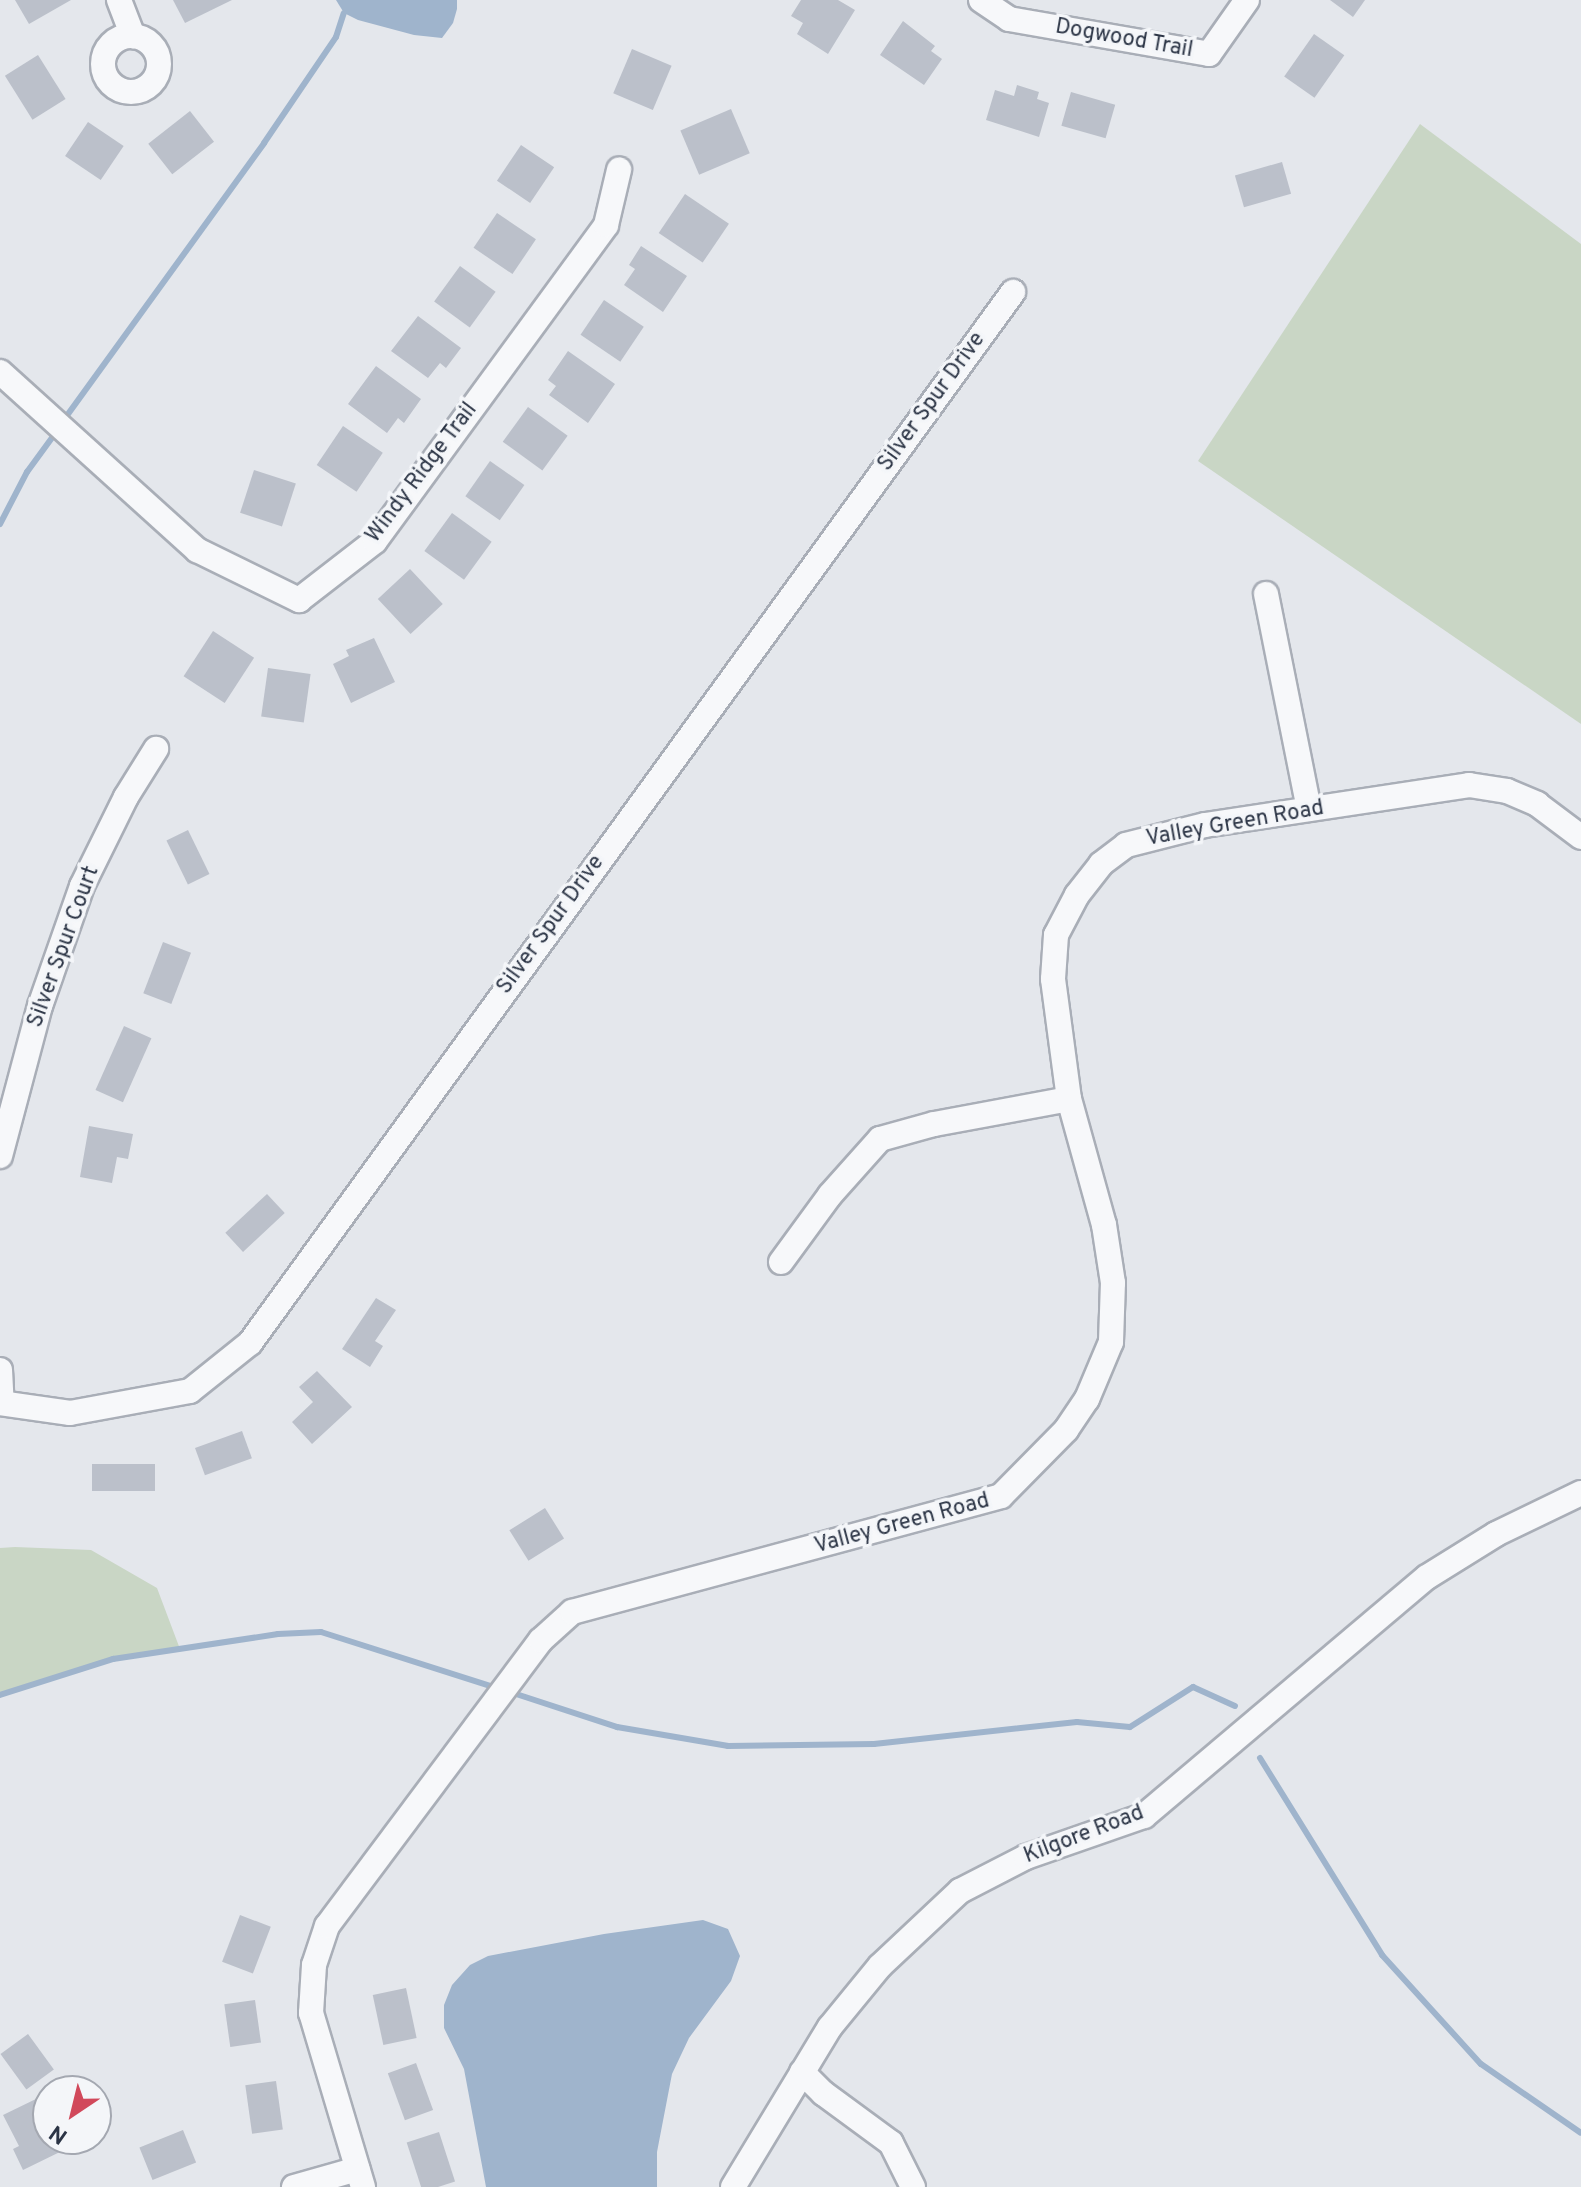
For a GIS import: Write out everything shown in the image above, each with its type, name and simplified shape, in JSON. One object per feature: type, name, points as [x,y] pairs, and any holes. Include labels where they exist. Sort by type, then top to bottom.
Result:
[{"type":"street","points":[[119,0],[133,36]]},
{"type":"street","name":"Dogwood Trail","points":[[981,0],[1009,19],[1209,54],[1247,0]]},
{"type":"street","name":"Windy Ridge Trail","points":[[0,372],[197,550],[299,600],[375,541],[606,225],[619,170]]},
{"type":"street","name":"Silver Spur Drive","points":[[1,1403],[70,1413],[190,1391],[250,1343],[1013,292]]},
{"type":"street","points":[[1266,594],[1309,809]]},
{"type":"street","name":"Silver Spur Court","points":[[0,1156],[40,1006],[82,886],[126,797],[156,749]]},
{"type":"street","name":"Valley Green Road","points":[[360,2178],[311,2013],[314,1965],[327,1926],[541,1640],[572,1612],[1001,1496],[1066,1430],[1087,1399],[1111,1342],[1113,1283],[1104,1225],[1069,1099],[1053,979],[1056,935],[1077,895],[1101,864],[1126,845],[1205,825],[1469,785],[1507,791],[1537,804],[1581,837]]},
{"type":"street","points":[[781,1262],[830,1195],[880,1139],[934,1124],[1069,1099]]},
{"type":"street","points":[[0,1370],[1,1403]]},
{"type":"street","name":"Kilgore Road","points":[[733,2187],[830,2027],[880,1966],[960,1891],[1026,1857],[1144,1816],[1427,1577],[1496,1534],[1581,1493]]},
{"type":"street","points":[[802,2072],[823,2093],[891,2143],[913,2187]]},
{"type":"street","points":[[294,2187],[360,2178]]},
{"type":"green space","points":[[1420,124],[1581,244],[1581,724],[1198,461]]},
{"type":"green space","points":[[0,1548],[91,1550],[157,1588],[180,1649],[102,1661],[0,1695]]},
{"type":"water","points":[[336,0],[457,0],[457,9],[453,23],[442,38],[414,35],[358,20],[344,13]]},
{"type":"water","points":[[703,1920],[728,1929],[740,1956],[731,1981],[689,2038],[672,2074],[657,2152],[657,2187],[486,2187],[464,2069],[444,2028],[444,2005],[452,1985],[470,1965],[488,1956],[604,1934]]},
{"type":"building","points":[[15,0],[71,0],[29,24]]},
{"type":"building","points":[[173,0],[232,0],[185,23]]},
{"type":"building","points":[[801,0],[838,0],[855,10],[828,54],[797,34],[803,23],[791,16]]},
{"type":"building","points":[[1330,0],[1365,0],[1353,17]]},
{"type":"building","points":[[903,21],[935,46],[931,51],[942,59],[924,85],[880,55]]},
{"type":"building","points":[[1314,34],[1344,55],[1314,98],[1284,77]]},
{"type":"building","points":[[632,49],[672,66],[653,110],[613,93]]},
{"type":"building","points":[[38,55],[66,99],[32,120],[5,76]]},
{"type":"building","points":[[1017,85],[1039,92],[1037,99],[1049,103],[1039,137],[986,120],[995,90],[1014,96]]},
{"type":"building","points":[[1071,92],[1115,105],[1106,138],[1061,126]]},
{"type":"building","points":[[731,109],[750,153],[699,175],[680,130]]},
{"type":"building","points":[[190,111],[214,142],[172,174],[148,144]]},
{"type":"building","points":[[88,122],[124,146],[101,180],[65,156]]},
{"type":"building","points":[[521,145],[554,167],[530,203],[497,181]]},
{"type":"building","points":[[1282,162],[1291,194],[1244,207],[1235,176]]},
{"type":"building","points":[[685,194],[729,224],[703,263],[659,233]]},
{"type":"building","points":[[497,213],[536,239],[512,274],[474,248]]},
{"type":"building","points":[[641,246],[687,276],[663,312],[624,285],[635,269],[629,265]]},
{"type":"building","points":[[460,266],[496,292],[470,327],[434,302]]},
{"type":"building","points":[[604,300],[644,327],[620,362],[581,335]]},
{"type":"building","points":[[418,316],[461,348],[446,368],[440,363],[428,378],[391,351]]},
{"type":"building","points":[[568,351],[615,384],[588,423],[549,395],[556,386],[548,380]]},
{"type":"building","points":[[376,366],[421,399],[404,423],[398,418],[387,433],[348,404]]},
{"type":"building","points":[[528,407],[568,436],[542,471],[503,442]]},
{"type":"building","points":[[343,426],[383,453],[357,492],[317,465]]},
{"type":"building","points":[[490,461],[524,485],[500,520],[465,496]]},
{"type":"building","points":[[254,470],[296,484],[282,526],[240,513]]},
{"type":"building","points":[[452,513],[492,542],[464,580],[424,551]]},
{"type":"building","points":[[410,569],[443,604],[411,634],[378,599]]},
{"type":"building","points":[[213,631],[254,658],[225,703],[184,676]]},
{"type":"building","points":[[374,638],[395,682],[351,703],[333,664],[349,656],[346,650]]},
{"type":"building","points":[[268,668],[311,674],[304,723],[261,717]]},
{"type":"building","points":[[188,830],[209,874],[188,885],[166,841]]},
{"type":"building","points":[[163,942],[191,953],[171,1004],[143,993]]},
{"type":"building","points":[[124,1026],[151,1038],[123,1102],[96,1090]]},
{"type":"building","points":[[89,1126],[133,1134],[128,1159],[117,1157],[112,1183],[80,1177]]},
{"type":"building","points":[[267,1194],[285,1213],[243,1252],[225,1233]]},
{"type":"building","points":[[376,1298],[396,1310],[375,1341],[383,1346],[370,1367],[342,1349]]},
{"type":"building","points":[[317,1371],[352,1407],[312,1444],[292,1422],[313,1402],[299,1387]]},
{"type":"building","points":[[242,1431],[252,1458],[205,1475],[195,1448]]},
{"type":"building","points":[[92,1464],[155,1464],[155,1491],[92,1491]]},
{"type":"building","points":[[545,1508],[564,1539],[528,1561],[509,1530]]},
{"type":"building","points":[[240,1915],[271,1927],[253,1974],[222,1962]]},
{"type":"building","points":[[406,1988],[417,2038],[383,2045],[373,1995]]},
{"type":"building","points":[[255,2000],[261,2043],[230,2047],[224,2004]]},
{"type":"building","points":[[28,2034],[54,2070],[46,2075],[32,2075],[32,2085],[26,2090],[0,2054]]},
{"type":"building","points":[[416,2063],[433,2110],[405,2120],[388,2073]]},
{"type":"building","points":[[276,2081],[283,2130],[252,2134],[245,2085]]},
{"type":"building","points":[[32,2101],[32,2155],[54,2155],[23,2170],[13,2149],[19,2146],[3,2115]]},
{"type":"building","points":[[183,2130],[196,2162],[153,2180],[139,2148]]},
{"type":"building","points":[[439,2132],[455,2181],[438,2187],[421,2187],[407,2143]]},
{"type":"waterway","points":[[63,421],[264,143],[336,37],[344,13]]},
{"type":"waterway","points":[[0,524],[27,472],[57,431]]},
{"type":"waterway","points":[[0,1695],[113,1659],[278,1634],[321,1632],[496,1688]]},
{"type":"waterway","points":[[510,1692],[617,1727],[728,1746],[874,1744],[1077,1722],[1130,1727],[1193,1687],[1235,1706]]},
{"type":"waterway","points":[[1260,1758],[1382,1955],[1481,2064],[1581,2133]]}]
